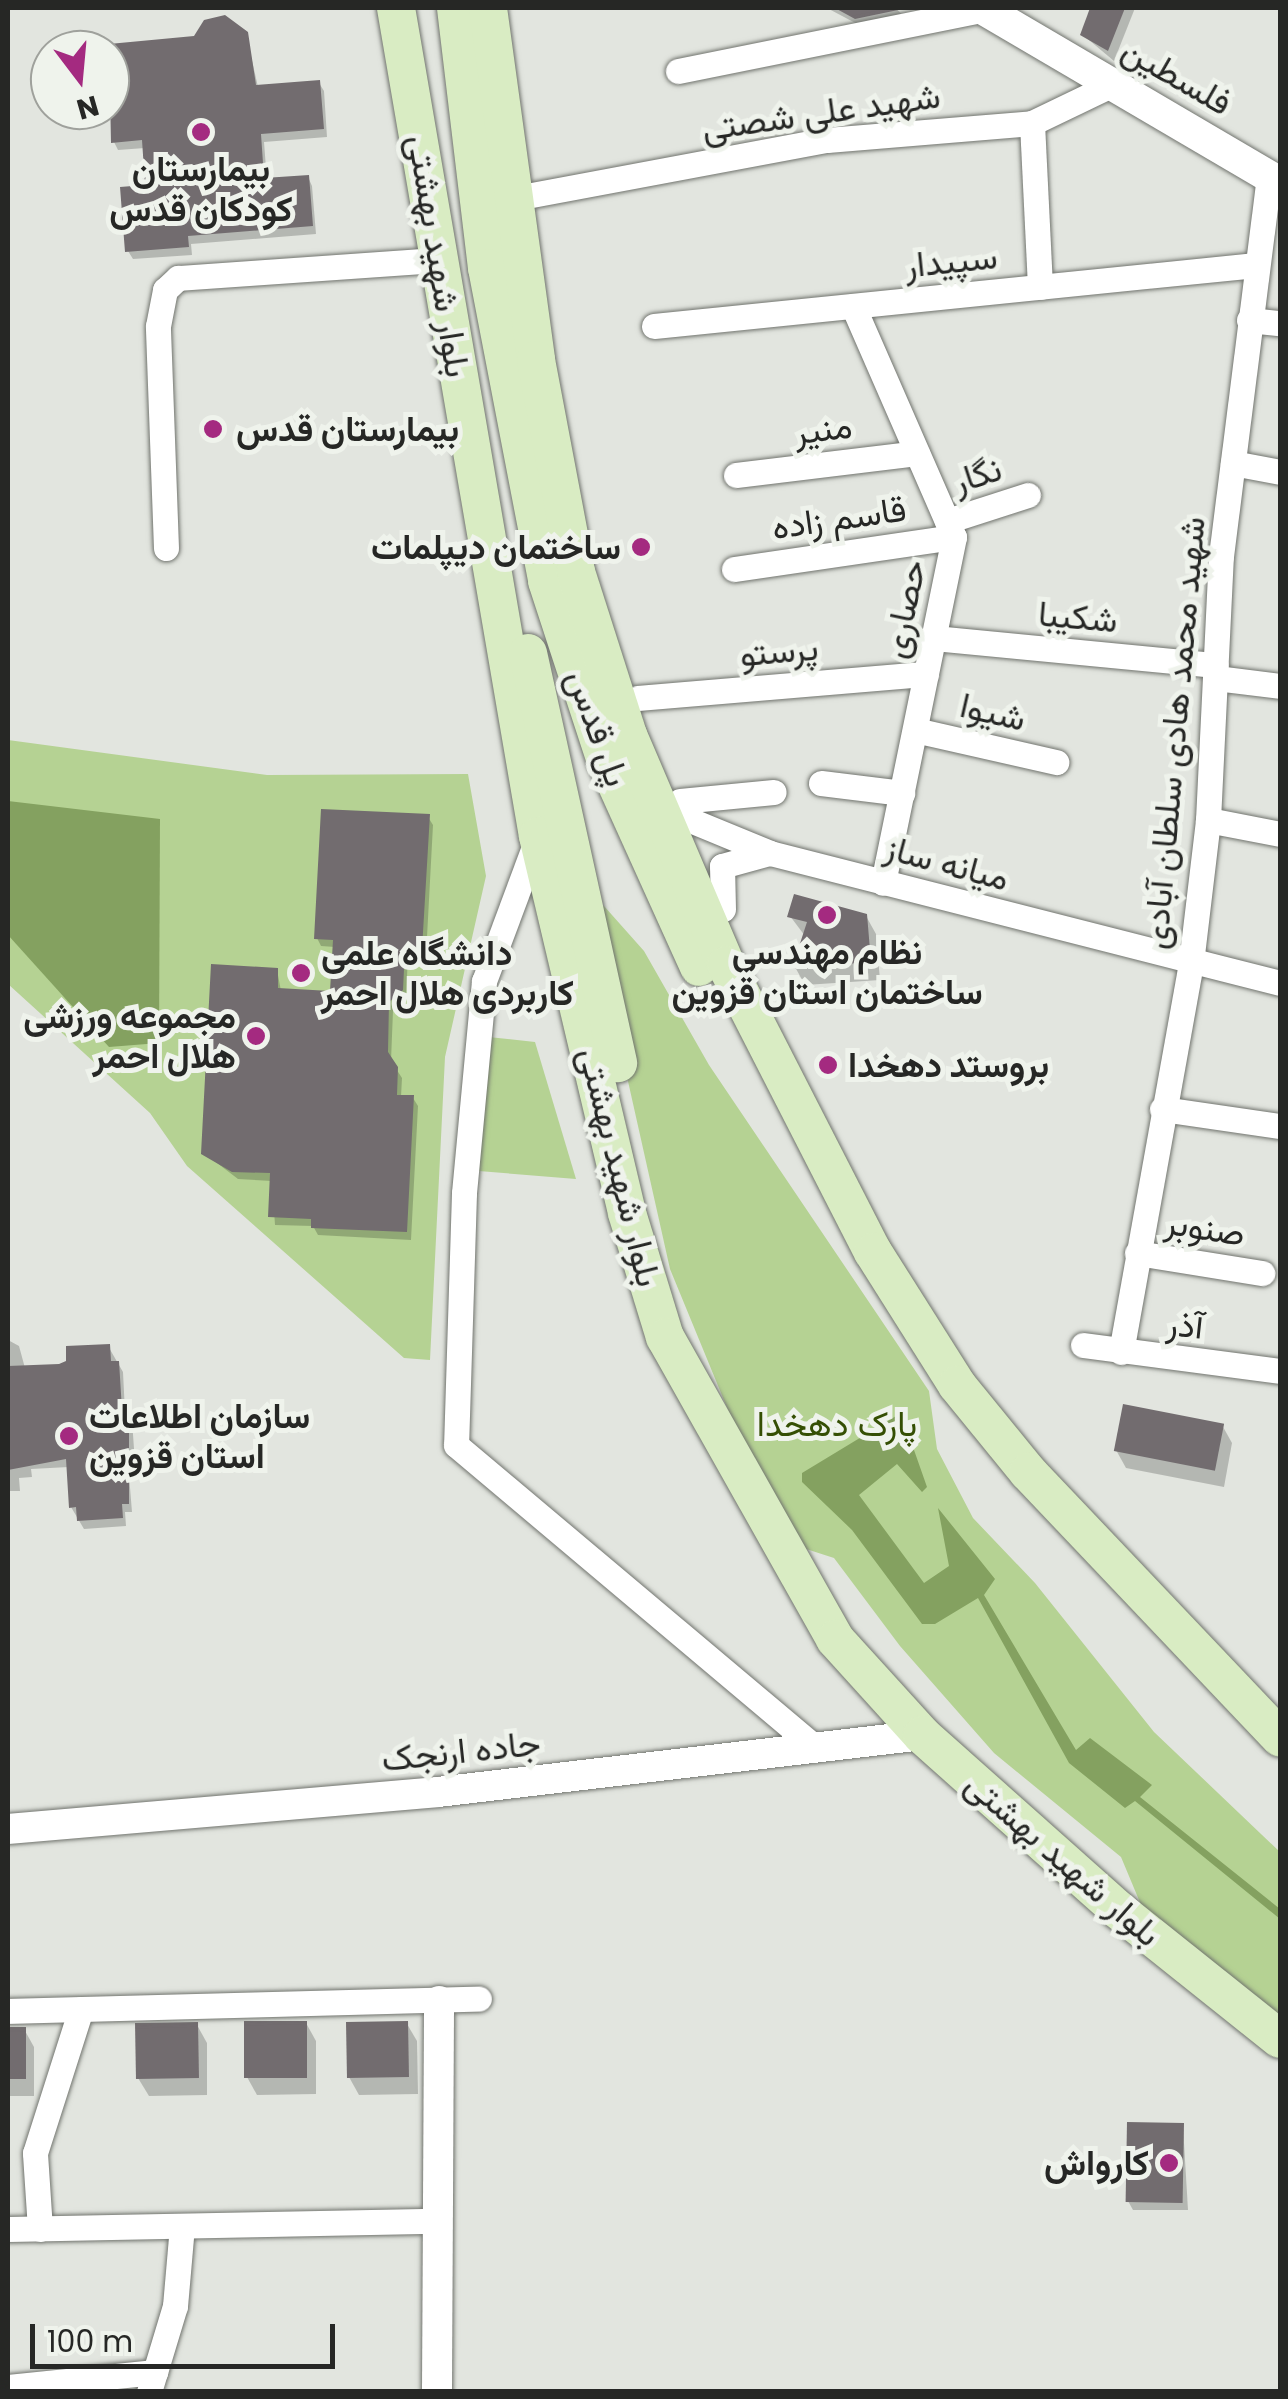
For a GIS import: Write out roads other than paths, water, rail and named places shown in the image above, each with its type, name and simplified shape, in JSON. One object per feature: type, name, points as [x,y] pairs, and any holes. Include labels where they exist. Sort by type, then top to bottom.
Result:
[{"type":"main road","points":[[386,8],[413,84]]},
{"type":"main road","name":"بلوار شهید بهشتی","points":[[396,8],[464,266],[538,836],[627,1213],[665,1338],[835,1640],[922,1735],[1117,1908],[1280,2038]]},
{"type":"main road","name":"پل قدس","points":[[436,8],[464,266],[519,614],[642,1186],[682,1332],[691,1388]]},
{"type":"main road","name":"پل قدس","points":[[456,8],[464,266],[548,581],[606,761],[702,973],[860,1273],[924,1360],[946,1368]]},
{"type":"main road","name":"پل قدس","points":[[488,8],[536,360],[576,572],[628,735],[726,965],[873,1252],[946,1368],[1028,1472],[1154,1591]]},
{"type":"main road","name":"فلسطین","points":[[984,8],[1275,180]]},
{"type":"main road","points":[[510,18],[570,450],[597,573],[638,698],[724,909],[895,1244],[983,1378],[1154,1591],[1280,1738]]},
{"type":"street","points":[[678,71],[984,8]]},
{"type":"street","name":"شهید علی شصتی","points":[[532,194],[827,140],[1032,123],[1113,84]]},
{"type":"street","points":[[1032,123],[1040,288]]},
{"type":"street","name":"شهید محمد هادی سلطان آبادی","points":[[1120,1352],[1191,962],[1208,820],[1220,556],[1256,266],[1275,180]]},
{"type":"street","points":[[166,548],[158,326],[164,290],[178,278],[464,266]]},
{"type":"street","name":"سپیدار","points":[[654,326],[1256,266]]},
{"type":"street","name":"حصاری","points":[[853,306],[951,529],[934,638],[883,882]]},
{"type":"street","points":[[1249,320],[1280,322]]},
{"type":"street","name":"منیر","points":[[736,475],[918,453]]},
{"type":"street","points":[[1234,464],[1280,472]]},
{"type":"street","name":"نگار","points":[[951,529],[1028,494]]},
{"type":"street","name":"قاسم زاده","points":[[734,569],[951,529]]},
{"type":"street","name":"شکیبا","points":[[934,638],[1216,671],[1280,686]]},
{"type":"street","name":"پرستو","points":[[638,698],[926,674]]},
{"type":"street","name":"شیوا","points":[[915,730],[1056,762]]},
{"type":"street","points":[[821,782],[902,793]]},
{"type":"street","points":[[685,810],[774,792]]},
{"type":"street","name":"میانه ساز","points":[[685,810],[770,853],[1280,984]]},
{"type":"street","points":[[1208,820],[1280,834]]},
{"type":"street","points":[[538,836],[484,980],[464,1193],[456,1445],[816,1748]]},
{"type":"street","points":[[724,909],[722,866],[770,853]]},
{"type":"street","points":[[1162,1109],[1280,1126]]},
{"type":"street","name":"صنوبر","points":[[1138,1253],[1262,1273]]},
{"type":"street","name":"آذر","points":[[1083,1345],[1280,1370]]},
{"type":"street","name":"جاده ارنجک","points":[[8,1829],[438,1792],[922,1735]]},
{"type":"street","points":[[8,2010],[479,2000]]},
{"type":"street","points":[[437,2392],[439,2001]]},
{"type":"street","points":[[40,2228],[35,2153],[81,2009]]},
{"type":"street","points":[[8,2229],[436,2221]]},
{"type":"street","points":[[8,2387],[152,2382],[175,2306],[182,2226]]},
{"type":"place","name":"بیمارستان کودکان قدس","points":[[201,132]]},
{"type":"place","name":"بیمارستان قدس","points":[[213,429]]},
{"type":"place","name":"ساختمان دیپلمات","points":[[641,547]]},
{"type":"place","name":"نظام مهندسی ساختمان استان قزوین","points":[[827,915]]},
{"type":"place","name":"دانشگاه علمی کاربردی هلال احمر","points":[[301,973]]},
{"type":"place","name":"مجموعه ورزشی هلال احمر","points":[[256,1036]]},
{"type":"place","name":"بروستد دهخدا","points":[[828,1065]]},
{"type":"place","name":"سازمان اطلاعات استان قزوین","points":[[69,1436]]},
{"type":"place","name":"کارواش","points":[[1169,2163]]},
{"type":"park label","name":"پارک دهخدا","points":[[837,1424]]}]
